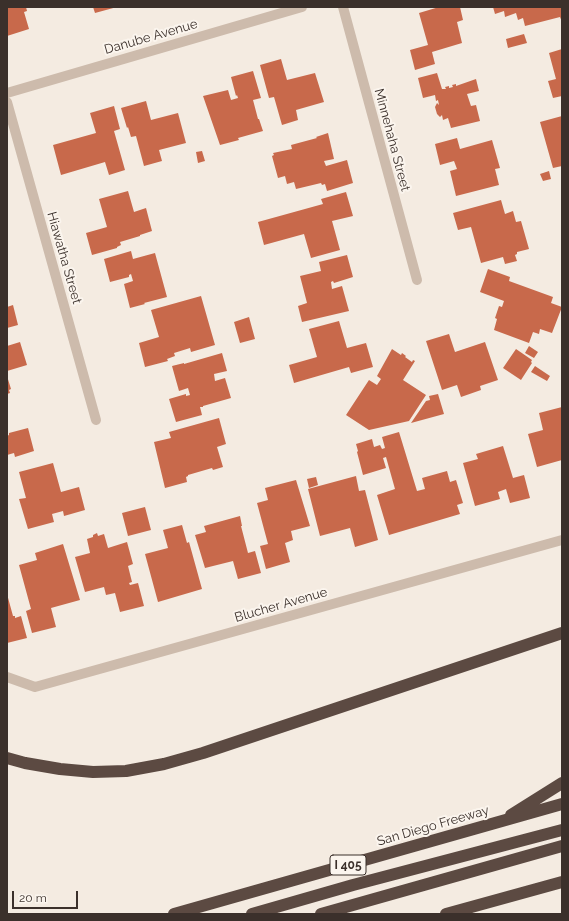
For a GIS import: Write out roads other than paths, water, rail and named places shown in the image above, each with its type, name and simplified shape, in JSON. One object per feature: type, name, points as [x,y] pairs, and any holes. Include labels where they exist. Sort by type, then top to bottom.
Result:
[{"type":"highway","points":[[7,758],[25,763],[60,769],[93,772],[126,771],[164,764],[203,753],[562,633]]},
{"type":"highway","points":[[498,823],[562,783]]},
{"type":"highway","name":"San Diego Freeway","points":[[174,914],[562,804]]},
{"type":"highway","points":[[252,914],[353,885],[562,830]]},
{"type":"highway","points":[[322,914],[562,846]]},
{"type":"highway","points":[[446,914],[562,882]]},
{"type":"street","name":"Danube Avenue","points":[[7,93],[302,7]]},
{"type":"street","name":"Minnehaha Street","points":[[343,7],[416,280]]},
{"type":"street","name":"Hiawatha Street","points":[[7,102],[96,420]]},
{"type":"street","name":"Blucher Avenue","points":[[7,677],[35,687],[562,540]]}]
